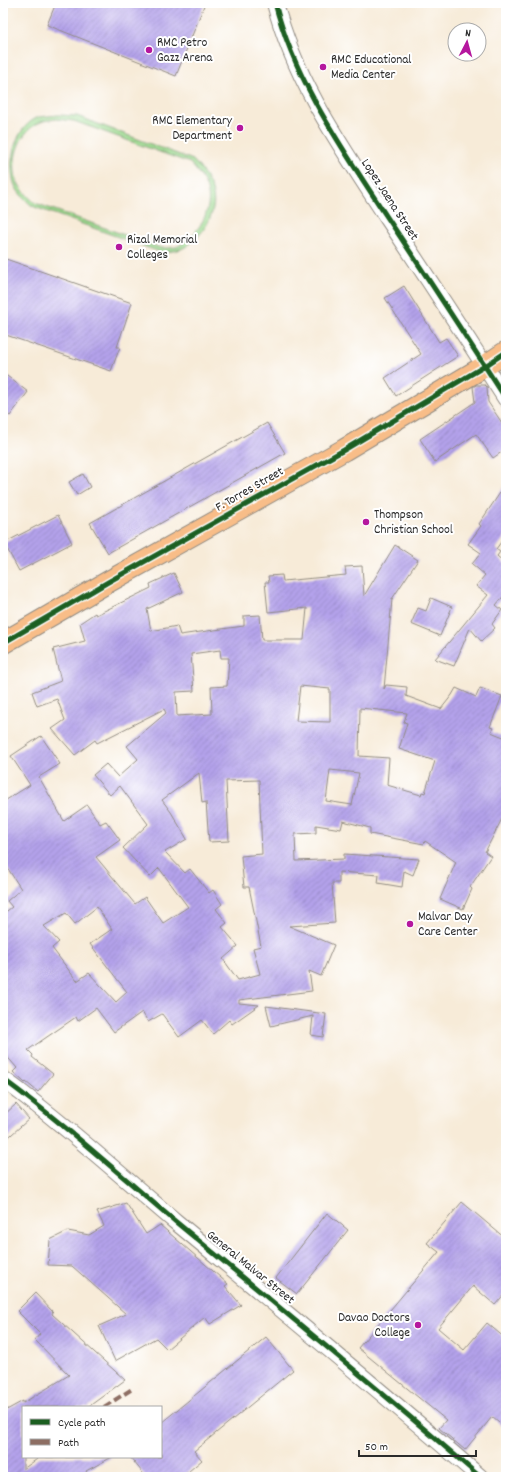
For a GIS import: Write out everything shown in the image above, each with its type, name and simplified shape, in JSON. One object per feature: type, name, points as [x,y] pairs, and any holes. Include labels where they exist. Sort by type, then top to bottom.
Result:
[{"type":"main road","name":"F. Torres Street","points":[[3,643],[94,590],[344,450],[506,352]]},
{"type":"street","name":"Lopez Jaena Street","points":[[276,3],[281,24],[290,49],[334,136],[506,399]]},
{"type":"street","name":"General Malvar Street","points":[[3,1079],[44,1111],[333,1351],[480,1477]]},
{"type":"green space","points":[[58,115],[77,116],[193,160],[206,176],[213,193],[214,201],[210,219],[202,232],[185,247],[179,250],[163,253],[32,206],[20,194],[14,183],[12,170],[13,152],[20,134],[31,121],[39,117]],"holes":[[[56,119],[74,121],[190,163],[204,182],[208,197],[207,212],[200,226],[195,232],[176,247],[161,248],[35,203],[17,182],[15,162],[19,145],[28,131],[41,122]]]},
{"type":"building","name":"RMC Petro Gazz Arena","points":[[56,3],[205,3],[176,76],[47,25]]},
{"type":"building","points":[[3,258],[132,303],[117,347],[120,347],[111,371],[3,334]]},
{"type":"building","points":[[404,286],[439,342],[446,338],[458,356],[396,396],[385,378],[421,354],[385,298]]},
{"type":"building","points":[[3,373],[28,392],[10,416],[3,411]]},
{"type":"building","points":[[476,385],[485,385],[487,387],[488,402],[506,429],[506,449],[493,458],[476,434],[435,462],[420,439],[475,402],[473,387]]},
{"type":"building","points":[[267,423],[285,453],[108,553],[90,523]]},
{"type":"building","points":[[83,474],[90,487],[77,495],[69,482]]},
{"type":"building","points":[[506,484],[506,535],[496,549],[500,552],[497,556],[506,564],[506,593],[496,605],[502,610],[492,624],[495,628],[481,641],[470,628],[454,666],[435,659],[488,595],[476,586],[485,575],[472,564],[481,553],[468,544],[481,526],[479,524]]},
{"type":"building","points":[[58,515],[72,543],[19,571],[4,543]]},
{"type":"building","points":[[395,545],[418,560],[392,599],[384,689],[386,685],[407,687],[406,696],[441,709],[456,688],[476,697],[480,688],[502,696],[490,727],[493,728],[491,732],[506,738],[506,811],[485,852],[491,856],[470,887],[472,889],[463,909],[440,899],[456,862],[425,841],[424,844],[370,834],[370,828],[343,821],[341,829],[316,825],[316,833],[295,834],[296,861],[344,859],[344,854],[419,859],[413,875],[404,871],[402,887],[378,883],[379,875],[339,872],[339,883],[332,883],[335,923],[289,926],[334,945],[321,976],[309,971],[312,991],[239,1000],[239,1003],[259,1005],[232,1024],[229,1020],[213,1034],[202,1020],[179,1037],[162,1014],[148,1022],[142,1012],[114,1032],[96,1008],[78,1021],[76,1017],[28,1050],[33,1055],[32,1057],[53,1074],[38,1092],[13,1072],[17,1068],[3,1052],[3,914],[12,907],[7,901],[21,889],[3,861],[3,802],[30,785],[11,756],[41,736],[60,764],[39,777],[64,821],[87,805],[100,824],[106,821],[120,840],[96,857],[135,904],[145,897],[163,923],[188,907],[159,868],[150,877],[123,848],[148,824],[120,786],[110,795],[93,775],[106,764],[118,777],[138,759],[127,746],[166,713],[164,709],[97,743],[95,740],[75,755],[52,729],[65,720],[57,699],[37,706],[32,692],[61,681],[53,649],[85,641],[80,623],[95,613],[96,615],[151,588],[150,584],[174,573],[183,592],[147,609],[151,631],[177,626],[180,635],[244,626],[244,616],[260,615],[262,640],[304,640],[307,608],[268,612],[265,582],[269,582],[268,576],[282,575],[283,581],[346,575],[345,567],[362,566],[364,596]],"holes":[[[220,650],[221,658],[229,658],[227,686],[211,687],[212,714],[177,716],[176,692],[194,691],[191,654]],[[300,686],[330,689],[330,722],[296,721]],[[360,708],[407,713],[404,722],[407,723],[399,749],[435,761],[425,793],[422,792],[421,795],[387,785],[389,758],[359,756]],[[330,770],[359,773],[352,805],[326,801]],[[199,773],[202,803],[206,802],[209,842],[229,841],[226,781],[259,780],[262,854],[241,856],[244,887],[249,887],[261,946],[253,948],[260,974],[238,980],[223,959],[238,946],[222,927],[227,923],[216,909],[222,904],[213,890],[209,893],[190,869],[185,873],[165,852],[187,839],[162,800]],[[97,907],[112,929],[90,944],[127,992],[116,1002],[89,973],[77,981],[52,948],[59,942],[44,926],[66,913],[75,924]]]},
{"type":"building","points":[[431,598],[452,607],[440,636],[411,624],[418,608],[426,611]]},
{"type":"building","points":[[266,1006],[326,1014],[323,1037],[311,1035],[313,1016],[271,1026]]},
{"type":"building","points":[[16,1104],[29,1119],[3,1142],[3,1116]]},
{"type":"building","name":"Davao Doctors College","points":[[462,1202],[506,1239],[506,1292],[495,1305],[473,1286],[438,1328],[464,1350],[487,1323],[506,1339],[506,1429],[492,1417],[465,1450],[439,1428],[446,1420],[358,1348],[439,1252],[427,1243]]},
{"type":"building","points":[[126,1203],[146,1234],[160,1225],[228,1284],[225,1286],[241,1305],[210,1324],[205,1317],[167,1349],[156,1338],[115,1361],[99,1326],[126,1314],[72,1266],[48,1265],[50,1240],[68,1231],[89,1235],[104,1226],[97,1212]]},
{"type":"building","points":[[327,1213],[348,1230],[297,1294],[276,1278]]},
{"type":"building","points":[[35,1293],[53,1312],[52,1314],[125,1380],[89,1406],[22,1406],[23,1469],[39,1458],[110,1458],[86,1471],[89,1477],[3,1477],[3,1412],[23,1401],[23,1403],[69,1375],[35,1340],[40,1334],[17,1311]]},
{"type":"building","points":[[266,1337],[293,1370],[194,1451],[202,1460],[182,1477],[146,1477],[131,1458],[162,1458],[162,1422]]},
{"type":"marked path","points":[[106,1406],[132,1389]]},
{"type":"cycle path","points":[[275,3],[295,60],[322,114],[354,166],[506,399]]},
{"type":"cycle path","points":[[3,643],[108,582],[344,450],[506,352]]},
{"type":"cycle path","points":[[3,1079],[69,1131],[176,1222],[367,1380],[480,1477]]},
{"type":"place","name":"RMC Petro Gazz Arena","points":[[149,50]]},
{"type":"place","name":"RMC Educational Media Center","points":[[323,67]]},
{"type":"place","name":"RMC Elementary Department","points":[[240,128]]},
{"type":"place","name":"Rizal Memorial Colleges","points":[[119,247]]},
{"type":"place","name":"Thompson Christian School","points":[[366,522]]},
{"type":"place","name":"Malvar Day Care Center","points":[[410,924]]},
{"type":"place","name":"Davao Doctors College","points":[[418,1325]]}]
